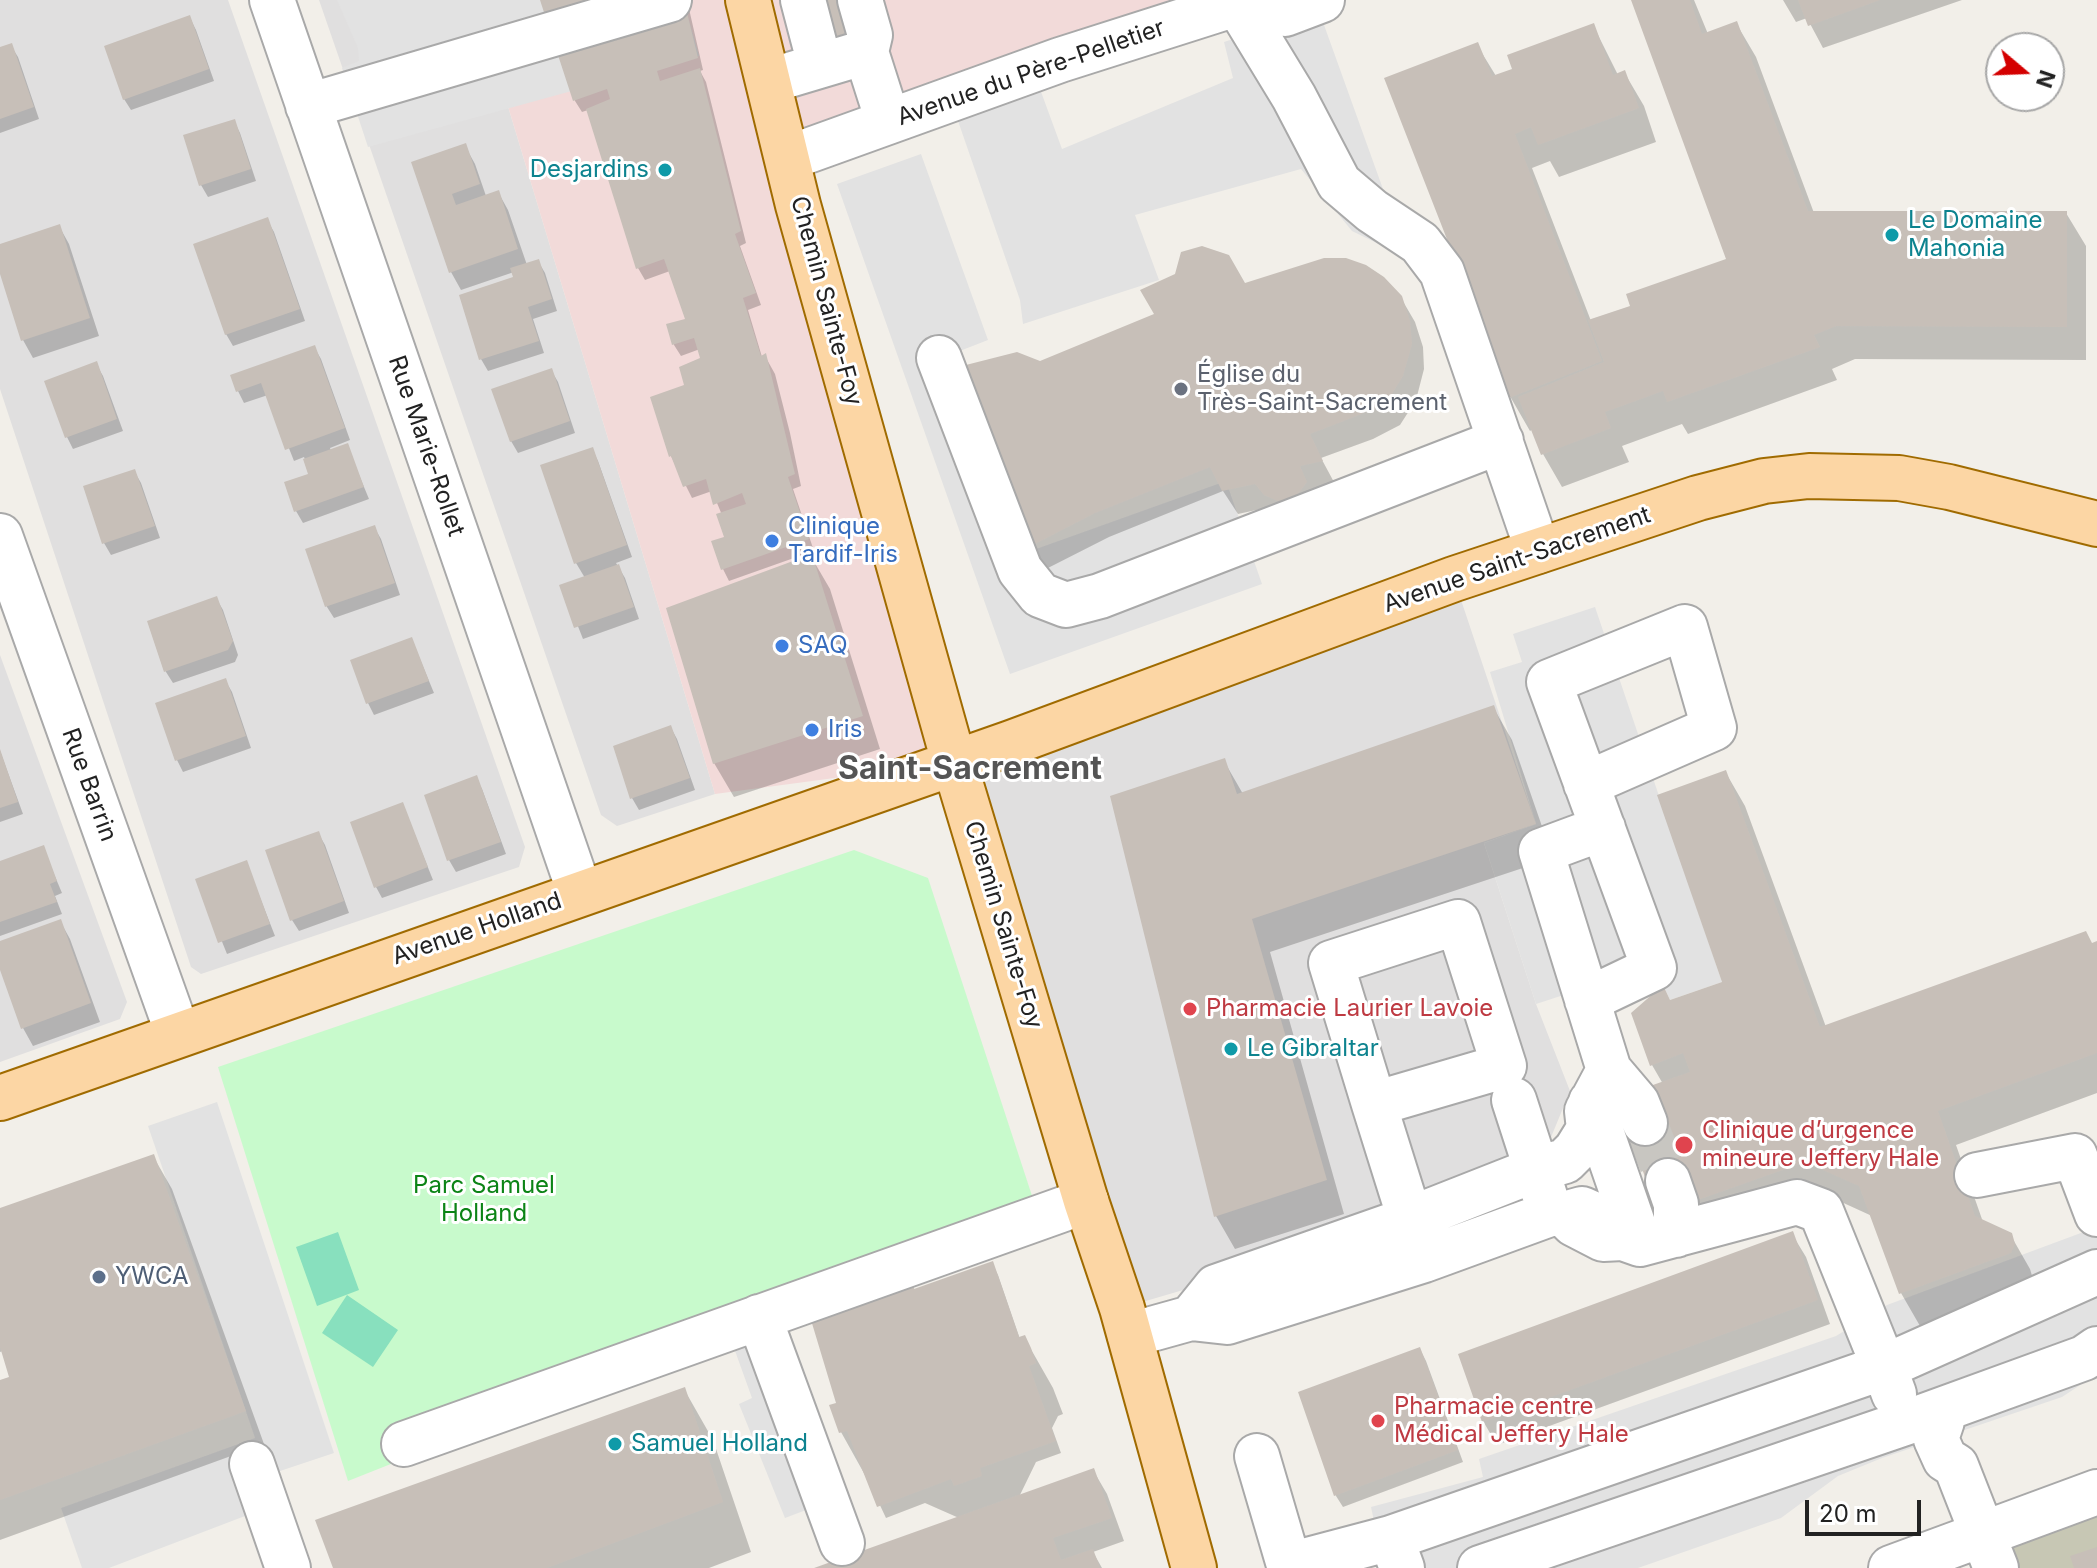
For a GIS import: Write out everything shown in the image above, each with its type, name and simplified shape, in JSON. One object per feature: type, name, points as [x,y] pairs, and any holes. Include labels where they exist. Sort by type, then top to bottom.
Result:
[{"type":"main road","name":"Chemin Sainte-Foy","points":[[748,0],[798,205],[954,762],[1086,1201],[1130,1335],[1194,1568]]},
{"type":"main road","name":"Avenue Saint-Sacrement","points":[[954,762],[1439,584],[1698,498],[1764,481],[1809,476],[1899,478],[1949,487],[2097,524]]},
{"type":"main road","name":"Avenue Holland","points":[[0,1098],[954,762]]},
{"type":"street","name":"Rue Marie-Rollet","points":[[272,0],[580,893]]},
{"type":"street","points":[[308,106],[669,0]]},
{"type":"street","points":[[803,0],[820,65]]},
{"type":"street","points":[[860,0],[870,35],[866,52],[888,121]]},
{"type":"street","name":"Avenue du Père-Pelletier","points":[[788,158],[1060,60],[1236,2],[1285,14],[1322,0]]},
{"type":"street","points":[[1236,2],[1294,97],[1339,183],[1372,211],[1420,243],[1442,272],[1538,551]]},
{"type":"street","points":[[769,81],[866,52]]},
{"type":"street","points":[[939,358],[1020,570],[1040,595],[1066,605],[1100,596],[1501,441]]},
{"type":"street","name":"Rue Barrin","points":[[0,536],[178,1034]]},
{"type":"street","points":[[1586,784],[1654,968],[1587,1000]]},
{"type":"street","points":[[1603,828],[1541,851],[1587,1000],[1596,1094],[1646,1239]]},
{"type":"street","points":[[1374,1104],[1504,1066],[1458,922],[1331,963],[1374,1104],[1410,1219],[1424,1260]]},
{"type":"street","points":[[1191,1318],[1216,1287],[1410,1219],[1543,1167],[1567,1116],[1596,1094],[1637,1103],[1645,1123]]},
{"type":"street","points":[[1514,1100],[1543,1167],[1557,1214]]},
{"type":"street","points":[[1977,1175],[2086,1152],[2097,1214]]},
{"type":"street","points":[[1646,1239],[1676,1204],[1668,1181]]},
{"type":"street","points":[[404,1444],[1086,1201]]},
{"type":"street","points":[[1130,1335],[1191,1318],[1227,1322],[1557,1214],[1582,1209],[1646,1239],[1797,1202],[1821,1211],[1884,1367],[1928,1418],[1956,1430],[1964,1450],[1956,1466],[1990,1552]]},
{"type":"street","points":[[1257,1456],[1289,1565],[1396,1553],[1884,1367],[2097,1272]]},
{"type":"street","points":[[759,1317],[842,1543]]},
{"type":"street","points":[[1480,1568],[1928,1418],[2084,1358],[2097,1349]]},
{"type":"street","points":[[252,1464],[288,1568]]},
{"type":"street","points":[[1891,1568],[1990,1552],[2097,1492]]},
{"type":"shaded area","points":[[0,0],[228,0],[525,847],[519,867],[201,974],[191,967],[0,389]]},
{"type":"shaded area","points":[[319,0],[476,0],[715,794],[617,826],[601,815]]},
{"type":"shaded area","points":[[337,0],[683,0],[699,56],[368,147],[342,68],[359,61],[358,48]]},
{"type":"shaded area","points":[[476,0],[1235,0],[788,158],[954,762],[715,794]]},
{"type":"shaded area","points":[[1319,11],[1388,203],[1393,251],[1352,231],[1301,169],[1135,215],[1159,280],[1023,324],[1020,300],[957,118],[1040,89],[1062,149],[1233,78],[1224,42]]},
{"type":"shaded area","points":[[921,154],[988,340],[952,354],[1022,554],[1226,481],[1262,584],[1010,674],[837,184]]},
{"type":"shaded area","name":"Le Gibraltar","points":[[1454,579],[1536,824],[1484,843],[1536,1004],[1570,1091],[1540,1164],[1360,1238],[1122,1308],[954,762]]},
{"type":"shaded area","points":[[1595,607],[1722,982],[1670,1000],[1663,985],[1662,963],[1536,1004],[1484,843],[1536,824],[1490,672],[1522,662],[1513,634]]},
{"type":"shaded area","points":[[0,655],[127,1002],[120,1019],[0,1062]]},
{"type":"shaded area","points":[[217,1102],[334,1453],[277,1472],[245,1516],[109,1568],[82,1568],[61,1508],[255,1438],[148,1126]]},
{"type":"shaded area","points":[[2097,1227],[2097,1374],[2062,1397],[1882,1458],[1838,1476],[1781,1518],[1638,1568],[1384,1568],[1371,1507],[1483,1477],[1479,1459],[1836,1336],[1887,1305]]},
{"type":"shaded area","points":[[789,1329],[848,1494],[785,1518],[739,1404],[752,1398],[734,1348]]},
{"type":"shaded area","points":[[2097,1492],[2097,1568],[1996,1568],[1984,1536]]},
{"type":"green space","name":"Parc Samuel Holland","points":[[854,850],[928,878],[1036,1208],[348,1481],[218,1067]]},
{"type":"green space","points":[[338,1232],[359,1290],[317,1306],[296,1247]]},
{"type":"green space","points":[[347,1295],[398,1330],[373,1367],[322,1333]]},
{"type":"building","points":[[540,0],[684,0],[698,58],[657,71],[660,81],[700,68],[741,231],[735,234],[756,293],[743,298],[761,356],[766,353],[795,474],[788,477],[809,539],[721,570],[711,541],[724,537],[716,514],[746,504],[742,493],[713,505],[706,479],[683,487],[669,457],[650,397],[684,385],[679,367],[700,358],[694,338],[672,345],[666,324],[685,319],[664,259],[636,269],[586,109],[610,99],[607,89],[573,101]]},
{"type":"building","points":[[812,0],[850,0],[859,30],[823,40]]},
{"type":"building","name":"Le Domaine Mahonia","points":[[1631,0],[1690,0],[1702,34],[1737,21],[1808,211],[2067,211],[2067,327],[1836,326],[1814,335],[1820,347],[1667,402],[1663,391],[1605,412],[1611,428],[1541,455],[1518,397],[1604,362],[1588,320],[1630,306],[1626,294],[1726,259]]},
{"type":"building","points":[[1798,0],[1880,0],[1808,26]]},
{"type":"building","points":[[190,15],[209,69],[123,100],[104,46]]},
{"type":"building","points":[[1594,23],[1613,75],[1625,70],[1639,108],[1538,145],[1531,127],[1515,134],[1602,361],[1509,398],[1384,78],[1478,42],[1492,76],[1512,69],[1507,55]]},
{"type":"building","points":[[12,43],[34,107],[0,119],[0,47]]},
{"type":"building","points":[[235,119],[251,169],[199,186],[183,135]]},
{"type":"building","points":[[466,143],[480,184],[452,194],[456,205],[499,190],[518,249],[449,273],[411,162]]},
{"type":"building","points":[[268,217],[300,309],[225,335],[193,244]]},
{"type":"building","points":[[60,224],[90,318],[21,341],[0,274],[0,244]]},
{"type":"building","name":"Église du Très-Saint-Sacrement","points":[[1202,246],[1229,255],[1245,283],[1324,258],[1346,258],[1366,265],[1384,277],[1402,296],[1410,321],[1412,344],[1403,376],[1387,402],[1310,434],[1323,461],[1300,466],[1307,482],[1298,494],[1280,502],[1264,495],[1255,484],[1222,491],[1210,467],[1095,513],[1029,547],[958,367],[1017,352],[1040,361],[1154,314],[1140,290],[1175,274],[1181,252]]},
{"type":"building","points":[[539,259],[552,299],[528,307],[539,341],[479,360],[459,295],[513,277],[510,268]]},
{"type":"building","points":[[315,345],[345,428],[285,450],[261,383],[236,392],[230,375]]},
{"type":"building","points":[[97,361],[117,419],[65,438],[44,381]]},
{"type":"building","points":[[552,368],[570,421],[510,442],[491,389]]},
{"type":"building","points":[[348,443],[364,487],[294,512],[284,482],[308,474],[303,459]]},
{"type":"building","points":[[593,447],[627,545],[574,564],[540,465]]},
{"type":"building","points":[[135,469],[155,526],[102,544],[83,486]]},
{"type":"building","points":[[375,525],[395,583],[325,607],[305,549]]},
{"type":"building","points":[[812,554],[863,716],[713,764],[666,608]]},
{"type":"building","points":[[619,564],[634,607],[574,628],[559,585]]},
{"type":"building","points":[[217,596],[233,641],[228,650],[164,672],[147,621]]},
{"type":"building","points":[[412,637],[429,681],[366,704],[350,660]]},
{"type":"building","points":[[226,678],[246,736],[175,761],[155,703]]},
{"type":"building","name":"Le Gibraltar","points":[[1494,705],[1536,824],[1252,919],[1327,1180],[1214,1217],[1110,796],[1225,758],[1237,794]]},
{"type":"building","points":[[671,725],[690,778],[630,799],[613,746]]},
{"type":"building","points":[[0,749],[18,802],[0,808]]},
{"type":"building","points":[[1726,770],[1820,1027],[2086,931],[2092,943],[2097,941],[2097,1053],[1938,1111],[1975,1216],[2012,1233],[2015,1244],[2011,1253],[1899,1294],[1859,1186],[1805,1162],[1692,1202],[1649,1188],[1628,1130],[1650,1086],[1690,1072],[1683,1053],[1650,1066],[1631,1013],[1663,985],[1670,1000],[1722,982],[1657,795]]},
{"type":"building","points":[[477,775],[501,842],[447,861],[424,795]]},
{"type":"building","points":[[403,802],[428,867],[374,888],[350,822]]},
{"type":"building","points":[[319,831],[344,901],[290,921],[265,850]]},
{"type":"building","points":[[44,845],[57,881],[50,884],[57,902],[0,922],[0,861]]},
{"type":"building","points":[[247,860],[270,924],[218,943],[195,879]]},
{"type":"building","points":[[61,919],[91,1003],[21,1029],[0,970],[0,941]]},
{"type":"building","name":"YWCA","points":[[154,1154],[246,1411],[0,1500],[0,1380],[9,1377],[0,1347],[0,1208]]},
{"type":"building","points":[[1793,1231],[1818,1300],[1482,1422],[1458,1354]]},
{"type":"building","name":"Samuel Holland","points":[[993,1261],[1019,1337],[1025,1335],[1031,1348],[1036,1363],[1029,1366],[1056,1441],[980,1468],[982,1476],[954,1486],[951,1479],[877,1507],[847,1431],[839,1433],[829,1405],[836,1403],[811,1320],[885,1297],[883,1289],[912,1281],[914,1289]]},
{"type":"building","name":"Pharmacie centre Médical Jeffery Hale","points":[[1420,1347],[1458,1450],[1334,1496],[1298,1392]]},
{"type":"building","name":"Samuel Holland","points":[[685,1387],[723,1502],[547,1568],[333,1568],[315,1520]]},
{"type":"building","points":[[1094,1468],[1112,1518],[1053,1538],[1061,1560],[1093,1549],[1100,1568],[814,1568]]},
{"type":"building","points":[[2097,1547],[2097,1568],[2074,1568],[2070,1556]]},
{"type":"tunnel","points":[[1645,1123],[1668,1181]]},
{"type":"place","name":"Desjardins","points":[[665,170]]},
{"type":"place","name":"Le Domaine Mahonia","points":[[1892,235]]},
{"type":"place","name":"Église du Très-Saint-Sacrement","points":[[1181,389]]},
{"type":"place","name":"Clinique Tardif-Iris","points":[[772,541]]},
{"type":"place","name":"SAQ","points":[[782,646]]},
{"type":"place","name":"Iris","points":[[812,730]]},
{"type":"place","name":"Pharmacie Laurier Lavoie","points":[[1190,1009]]},
{"type":"place","name":"Le Gibraltar","points":[[1231,1049]]},
{"type":"place","name":"Clinique d’urgence mineure Jeffery Hale","points":[[1684,1145]]},
{"type":"place","name":"YWCA","points":[[99,1277]]},
{"type":"place","name":"Pharmacie centre Médical Jeffery Hale","points":[[1378,1421]]},
{"type":"place","name":"Samuel Holland","points":[[615,1444]]},
{"type":"district","name":"Saint-Sacrement","points":[[970,769]]}]
